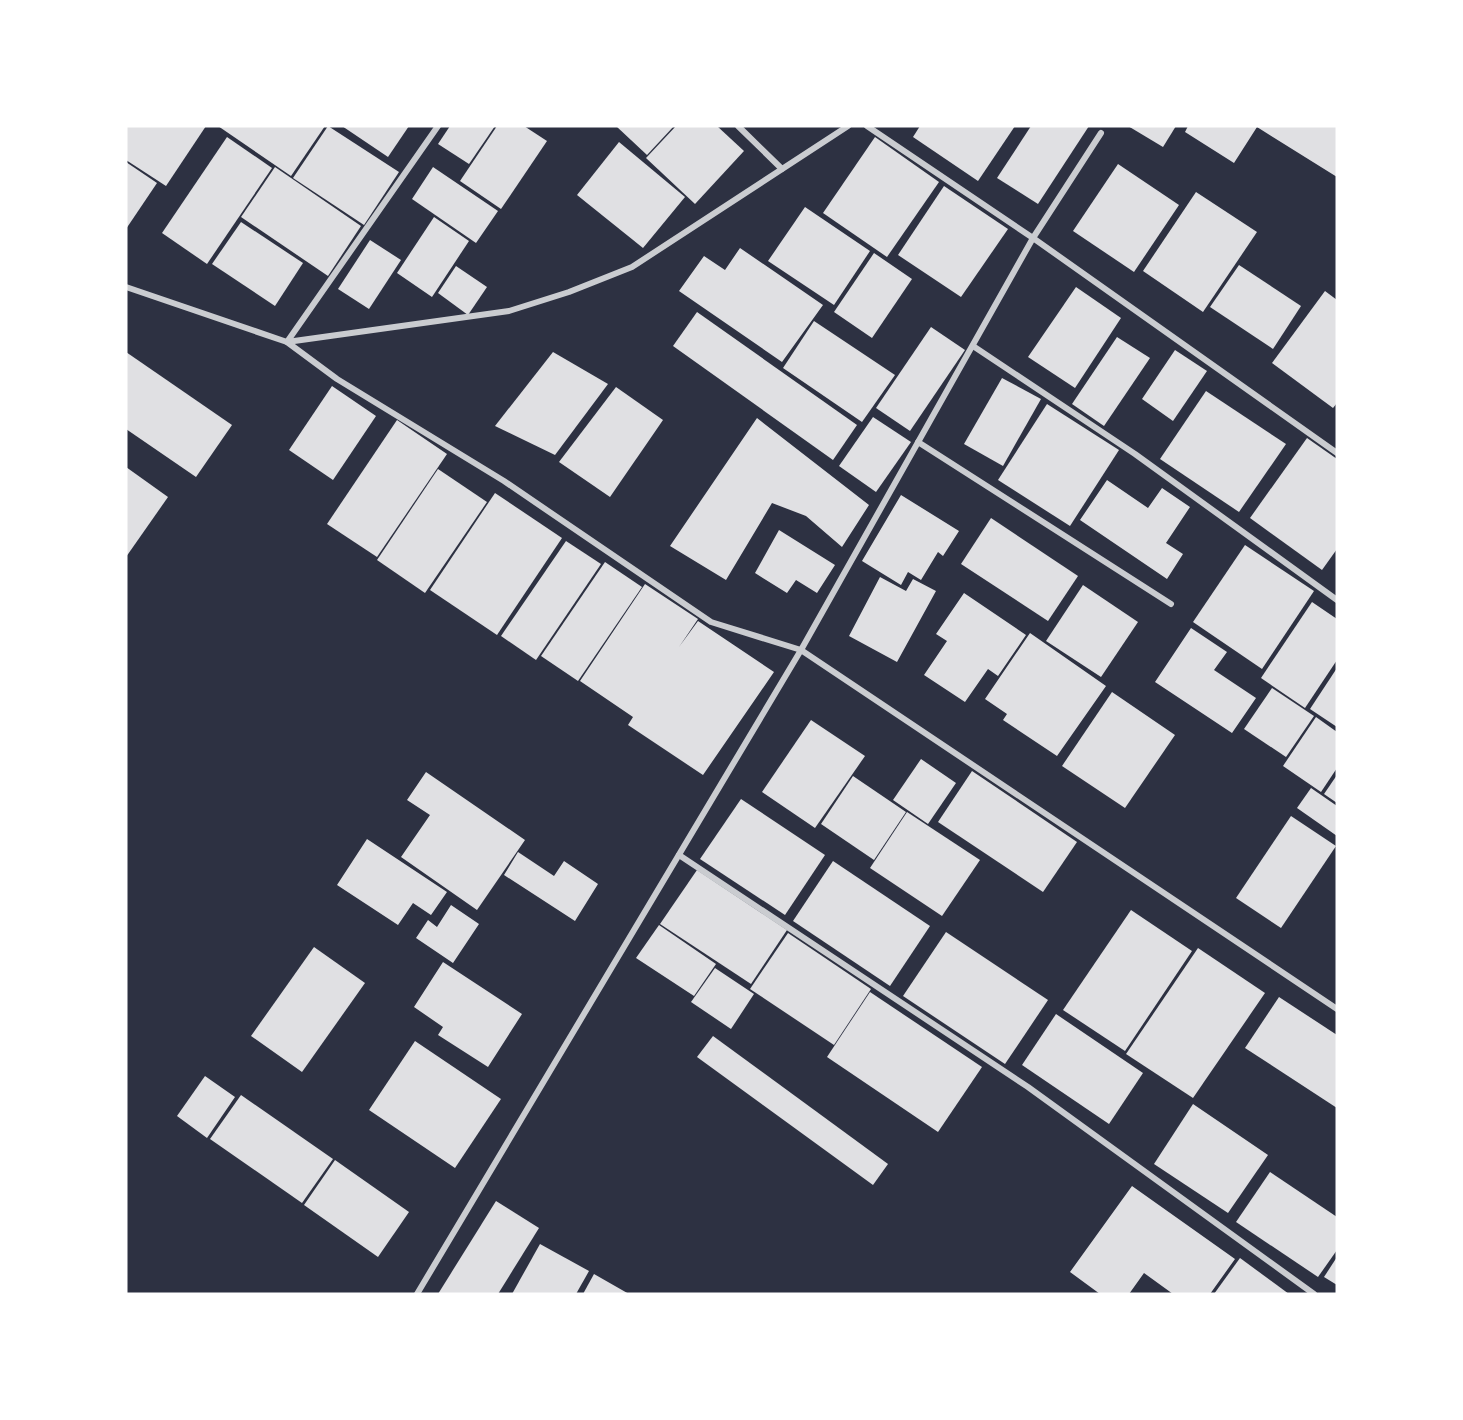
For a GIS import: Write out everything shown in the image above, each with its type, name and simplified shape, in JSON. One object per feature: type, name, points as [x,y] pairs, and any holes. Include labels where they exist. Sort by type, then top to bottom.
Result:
[{"type":"street","points":[[287,342],[438,126]]},
{"type":"street","points":[[738,126],[782,169]]},
{"type":"street","points":[[287,342],[509,311],[569,292],[632,267],[848,126]]},
{"type":"street","points":[[867,126],[1033,238],[1337,453]]},
{"type":"street","points":[[417,1294],[801,650],[1033,238],[1101,133]]},
{"type":"street","points":[[126,287],[287,342],[336,379],[504,481],[711,622],[801,650],[1337,1009]]},
{"type":"street","points":[[973,346],[1135,454],[1337,600]]},
{"type":"street","points":[[918,442],[1171,604]]},
{"type":"street","points":[[678,855],[1028,1087],[1314,1294]]},
{"type":"building","points":[[126,126],[206,126],[166,186],[126,160]]},
{"type":"building","points":[[218,126],[325,126],[291,176]]},
{"type":"building","points":[[328,126],[399,172],[364,225],[293,178]]},
{"type":"building","points":[[342,126],[409,126],[388,157]]},
{"type":"building","points":[[450,126],[495,126],[469,164],[438,144]]},
{"type":"building","points":[[497,126],[524,126],[547,141],[501,209],[460,181]]},
{"type":"building","points":[[616,126],[674,126],[647,155]]},
{"type":"building","points":[[676,126],[717,126],[744,151],[695,204],[646,158]]},
{"type":"building","points":[[920,126],[1015,126],[978,181],[913,137]]},
{"type":"building","points":[[1031,126],[1089,126],[1038,204],[997,178]]},
{"type":"building","points":[[1128,126],[1176,126],[1163,147]]},
{"type":"building","points":[[1188,126],[1337,126],[1337,177],[1257,127],[1234,163],[1185,132]]},
{"type":"building","points":[[227,137],[272,168],[207,264],[162,233]]},
{"type":"building","points":[[875,137],[939,182],[887,257],[823,213]]},
{"type":"building","points":[[619,142],[685,197],[643,248],[577,195]]},
{"type":"building","points":[[126,162],[157,183],[126,229]]},
{"type":"building","points":[[1118,164],[1179,205],[1134,272],[1073,231]]},
{"type":"building","points":[[275,167],[361,226],[328,276],[241,217]]},
{"type":"building","points":[[433,167],[498,211],[476,243],[412,199]]},
{"type":"building","points":[[944,186],[1008,229],[961,297],[898,255]]},
{"type":"building","points":[[1196,192],[1257,232],[1203,312],[1143,271]]},
{"type":"building","points":[[805,207],[870,251],[834,305],[768,261]]},
{"type":"building","points":[[434,217],[469,241],[432,297],[397,273]]},
{"type":"building","points":[[241,222],[303,263],[275,306],[212,264]]},
{"type":"building","points":[[370,240],[401,260],[369,309],[338,289]]},
{"type":"building","points":[[740,248],[823,305],[782,362],[679,291],[704,256],[725,270]]},
{"type":"building","points":[[874,253],[912,279],[872,338],[834,312]]},
{"type":"building","points":[[1239,265],[1301,306],[1273,349],[1210,307]]},
{"type":"building","points":[[456,266],[487,287],[468,315],[438,293]]},
{"type":"building","points":[[1076,287],[1121,318],[1075,388],[1028,357]]},
{"type":"building","points":[[1325,291],[1337,300],[1337,403],[1333,408],[1272,363]]},
{"type":"building","points":[[697,312],[857,425],[833,460],[673,346]]},
{"type":"building","points":[[814,321],[895,375],[862,422],[783,368]]},
{"type":"building","points":[[931,327],[965,350],[910,431],[876,408]]},
{"type":"building","points":[[1117,337],[1150,358],[1104,426],[1072,404]]},
{"type":"building","points":[[1175,350],[1207,371],[1173,421],[1142,399]]},
{"type":"building","points":[[126,352],[232,425],[196,477],[126,429]]},
{"type":"building","points":[[553,352],[608,384],[555,455],[495,426]]},
{"type":"building","points":[[1002,378],[1041,399],[1003,466],[964,444]]},
{"type":"building","points":[[332,386],[376,416],[333,480],[289,450]]},
{"type":"building","points":[[616,387],[663,420],[610,497],[559,462]]},
{"type":"building","points":[[1206,391],[1286,444],[1239,512],[1160,459]]},
{"type":"building","points":[[1047,404],[1119,450],[1070,526],[998,480]]},
{"type":"building","points":[[873,417],[911,442],[876,492],[839,466]]},
{"type":"building","points":[[757,418],[869,505],[842,547],[806,516],[772,503],[726,580],[670,546]]},
{"type":"building","points":[[397,420],[447,454],[377,557],[327,524]]},
{"type":"building","points":[[1307,438],[1337,459],[1337,549],[1322,570],[1250,518]]},
{"type":"building","points":[[126,467],[168,497],[126,557]]},
{"type":"building","points":[[438,469],[487,502],[425,593],[377,560]]},
{"type":"building","points":[[1107,480],[1148,508],[1162,488],[1190,507],[1166,543],[1183,554],[1167,579],[1080,520]]},
{"type":"building","points":[[495,493],[562,538],[497,635],[430,590]]},
{"type":"building","points":[[901,495],[959,531],[943,556],[938,552],[921,580],[908,572],[901,585],[862,561]]},
{"type":"building","points":[[991,518],[1078,576],[1048,621],[961,564]]},
{"type":"building","points":[[779,530],[835,565],[817,593],[796,580],[787,593],[755,573]]},
{"type":"building","points":[[566,541],[601,564],[536,660],[501,636]]},
{"type":"building","points":[[1245,545],[1314,591],[1262,669],[1193,622]]},
{"type":"building","points":[[605,562],[642,587],[578,681],[541,656]]},
{"type":"building","points":[[880,577],[906,591],[913,579],[936,591],[897,662],[849,636]]},
{"type":"building","points":[[645,584],[698,619],[679,647],[698,621],[774,672],[703,775],[628,725],[633,717],[580,681]]},
{"type":"building","points":[[1083,585],[1138,622],[1101,677],[1046,641]]},
{"type":"building","points":[[964,593],[1026,635],[998,676],[988,669],[965,702],[924,675],[947,641],[936,634]]},
{"type":"building","points":[[1312,602],[1337,619],[1337,660],[1305,708],[1261,678]]},
{"type":"building","points":[[1191,628],[1227,652],[1214,670],[1256,698],[1232,733],[1155,682]]},
{"type":"building","points":[[1030,633],[1106,686],[1057,756],[1003,720],[1007,714],[985,699]]},
{"type":"building","points":[[1337,668],[1337,727],[1310,709]]},
{"type":"building","points":[[1272,688],[1314,716],[1286,757],[1244,729]]},
{"type":"building","points":[[1112,692],[1175,735],[1125,808],[1062,766]]},
{"type":"building","points":[[1316,717],[1337,732],[1337,768],[1321,792],[1283,766]]},
{"type":"building","points":[[811,720],[865,756],[815,828],[762,792]]},
{"type":"building","points":[[921,759],[956,783],[928,824],[893,800]]},
{"type":"building","points":[[972,771],[1077,842],[1043,892],[938,822]]},
{"type":"building","points":[[426,772],[525,840],[477,910],[401,857],[430,815],[407,800]]},
{"type":"building","points":[[1337,775],[1337,803],[1324,794]]},
{"type":"building","points":[[853,776],[906,812],[874,860],[821,824]]},
{"type":"building","points":[[1311,788],[1337,806],[1337,836],[1297,808]]},
{"type":"building","points":[[741,799],[825,855],[785,915],[700,859]]},
{"type":"building","points":[[907,812],[980,860],[942,916],[870,868]]},
{"type":"building","points":[[1291,816],[1336,846],[1281,928],[1236,898]]},
{"type":"building","points":[[367,839],[447,892],[431,915],[413,903],[398,925],[337,885]]},
{"type":"building","points":[[518,852],[554,876],[564,861],[598,884],[575,921],[504,875]]},
{"type":"building","points":[[833,861],[930,926],[890,986],[793,921]]},
{"type":"building","points":[[697,870],[787,930],[751,984],[660,924]]},
{"type":"building","points":[[451,905],[479,924],[453,963],[416,938],[428,920],[437,927]]},
{"type":"building","points":[[1131,910],[1192,951],[1125,1051],[1063,1010]]},
{"type":"building","points":[[659,925],[716,964],[694,996],[636,958]]},
{"type":"building","points":[[946,932],[1048,1000],[1005,1064],[903,996]]},
{"type":"building","points":[[788,933],[871,989],[834,1045],[750,989]]},
{"type":"building","points":[[314,947],[365,983],[302,1072],[251,1036]]},
{"type":"building","points":[[1198,948],[1265,993],[1193,1098],[1126,1054]]},
{"type":"building","points":[[443,962],[522,1014],[488,1067],[438,1035],[443,1027],[414,1007]]},
{"type":"building","points":[[715,968],[754,994],[731,1029],[691,1002]]},
{"type":"building","points":[[870,992],[982,1067],[938,1132],[827,1057]]},
{"type":"building","points":[[1279,997],[1337,1035],[1337,1108],[1245,1048]]},
{"type":"building","points":[[1056,1014],[1143,1073],[1109,1124],[1022,1065]]},
{"type":"building","points":[[713,1036],[888,1164],[873,1185],[697,1057]]},
{"type":"building","points":[[415,1041],[501,1099],[455,1168],[369,1110]]},
{"type":"building","points":[[205,1076],[235,1097],[207,1138],[177,1116]]},
{"type":"building","points":[[241,1095],[333,1159],[302,1203],[210,1139]]},
{"type":"building","points":[[1193,1104],[1268,1155],[1228,1213],[1154,1164]]},
{"type":"building","points":[[335,1160],[409,1212],[378,1257],[304,1205]]},
{"type":"building","points":[[1270,1172],[1337,1217],[1337,1250],[1318,1277],[1236,1222]]},
{"type":"building","points":[[1132,1186],[1235,1259],[1210,1294],[1173,1294],[1144,1273],[1129,1294],[1100,1294],[1070,1272]]},
{"type":"building","points":[[496,1201],[539,1228],[498,1294],[438,1294]]},
{"type":"building","points":[[540,1244],[589,1271],[576,1294],[512,1294]]},
{"type":"building","points":[[1337,1257],[1337,1285],[1324,1277]]},
{"type":"building","points":[[1240,1258],[1289,1294],[1214,1294]]},
{"type":"building","points":[[594,1274],[629,1294],[583,1294]]}]
